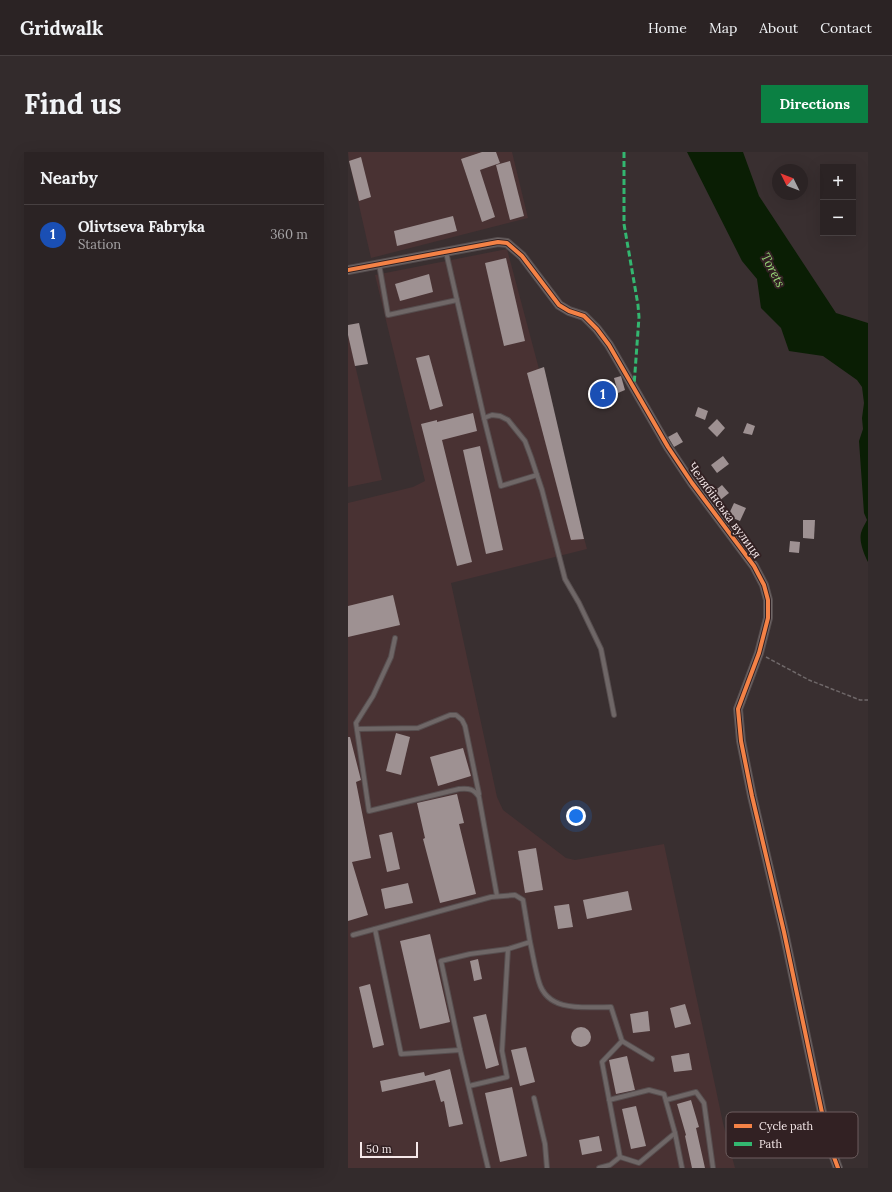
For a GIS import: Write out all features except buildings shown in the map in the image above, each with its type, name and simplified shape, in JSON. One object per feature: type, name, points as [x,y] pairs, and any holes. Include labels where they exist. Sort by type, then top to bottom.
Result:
[{"type":"street","name":"Челябінська вулиця","points":[[348,270],[498,242],[507,243],[522,256],[559,305],[569,311],[584,316],[591,322],[609,345],[672,453],[719,521],[754,566],[764,585],[768,600],[768,618],[759,653],[738,709],[740,741],[784,932],[822,1112]]},
{"type":"street","name":"Челябінська вулиця","points":[[834,1158],[838,1168]]},
{"type":"lane","points":[[446,252],[500,486],[537,475]]},
{"type":"lane","points":[[379,264],[388,315],[457,300]]},
{"type":"lane","points":[[484,418],[492,415],[500,416],[508,420],[525,441],[537,475],[565,579],[601,649],[614,715]]},
{"type":"lane","points":[[395,638],[391,657],[373,696],[356,723],[369,811],[459,789],[468,788],[475,791],[479,797]]},
{"type":"lane","points":[[357,729],[418,728],[450,715],[456,715],[462,720],[465,726],[497,896]]},
{"type":"lane","points":[[353,934],[484,899],[497,896],[515,895],[523,900],[539,982],[549,999],[557,1004],[569,1007],[611,1007],[622,1041],[652,1059]]},
{"type":"lane","points":[[375,929],[401,1054],[460,1050]]},
{"type":"lane","points":[[488,1168],[441,961],[470,954],[508,949],[530,942]]},
{"type":"lane","points":[[469,1086],[507,1077],[502,1051],[508,949]]},
{"type":"lane","points":[[620,1157],[602,1062],[622,1041]]},
{"type":"lane","points":[[609,1100],[649,1090],[664,1094],[675,1133],[682,1168]]},
{"type":"lane","points":[[666,1100],[696,1092],[704,1103],[713,1168]]},
{"type":"lane","points":[[534,1098],[545,1144],[547,1168]]},
{"type":"lane","points":[[620,1157],[639,1163],[675,1133]]},
{"type":"lane","points":[[599,1168],[610,1165],[620,1157]]},
{"type":"path","points":[[759,653],[809,680],[860,700],[868,700]]},
{"type":"shaded area","points":[[348,152],[512,152],[528,218],[371,258]]},
{"type":"shaded area","points":[[507,249],[587,549],[451,583],[497,797],[503,810],[566,858],[575,860],[664,844],[726,1134],[726,1158],[732,1158],[735,1168],[348,1168],[348,503],[413,487],[425,481],[375,275]]},
{"type":"shaded area","points":[[348,335],[382,480],[348,487]]},
{"type":"water","name":"Torets","points":[[687,152],[743,152],[759,196],[836,313],[868,323],[868,562],[861,544],[861,531],[867,520],[864,513],[859,441],[863,429],[862,418],[864,403],[862,387],[857,380],[823,356],[789,351],[781,328],[761,308],[757,279],[742,261]]},
{"type":"marked path","points":[[624,152],[624,224],[639,317],[634,386]]},
{"type":"cycle path","points":[[348,270],[498,242],[507,243],[522,256],[559,305],[569,311],[584,316],[597,329],[609,345],[668,447],[692,483],[754,566],[764,585],[768,600],[768,618],[759,653],[738,709],[741,741],[752,796],[784,932],[822,1112]]},
{"type":"cycle path","points":[[834,1158],[838,1168]]},
{"type":"place","name":"Olivtseva Fabryka","points":[[603,394]]}]
